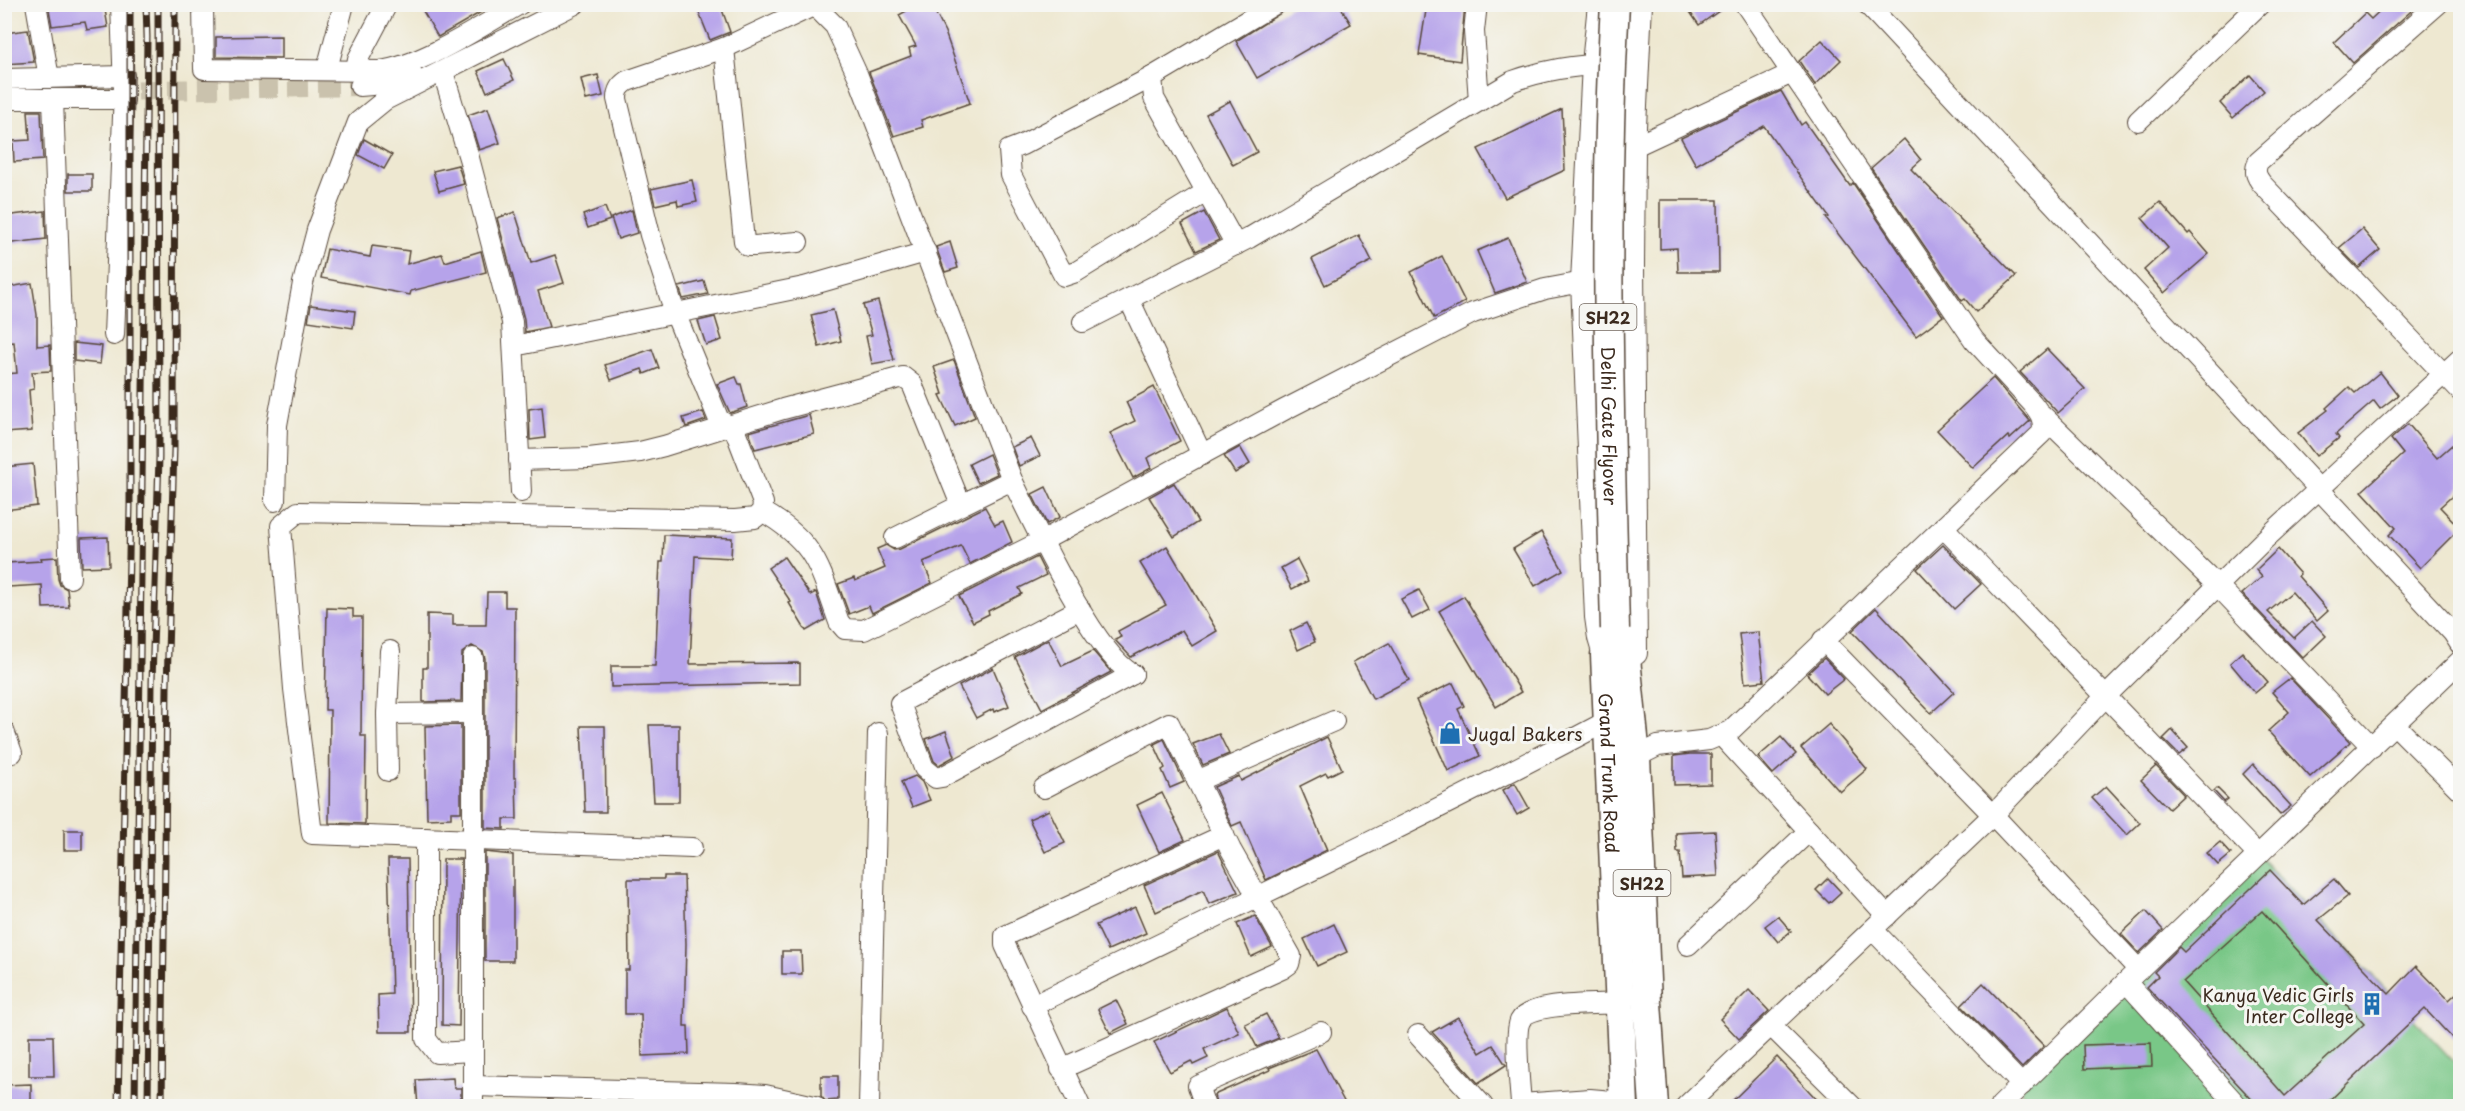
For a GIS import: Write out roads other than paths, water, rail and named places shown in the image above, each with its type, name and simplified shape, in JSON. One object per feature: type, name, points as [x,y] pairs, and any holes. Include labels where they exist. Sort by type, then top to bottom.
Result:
[{"type":"highway","name":"Delhi Gate Flyover","points":[[1615,4],[1611,77],[1607,298],[1615,648]]},
{"type":"highway","name":"Grand Trunk Road","points":[[1615,648],[1609,720],[1624,1105]]},
{"type":"highway","name":"Grand Trunk Road","points":[[1615,648],[1636,757],[1654,1107]]},
{"type":"main road","points":[[1600,4],[1594,64],[1583,282],[1597,617],[1600,638],[1615,648],[1635,652],[1632,265],[1633,147],[1640,4]]},
{"type":"street","points":[[36,4],[52,90],[70,578]]},
{"type":"street","points":[[114,335],[124,99],[121,4]]},
{"type":"street","points":[[203,4],[204,69],[347,73],[379,71],[406,65],[515,6]]},
{"type":"street","points":[[344,4],[350,92],[357,98],[385,100]]},
{"type":"street","points":[[347,73],[358,59],[387,4]]},
{"type":"street","points":[[347,73],[396,83],[408,79],[545,4]]},
{"type":"street","points":[[274,501],[282,393],[303,283],[317,230],[358,122],[385,100],[575,4]]},
{"type":"street","points":[[1206,192],[1076,272],[1064,276],[1011,175],[1009,150],[1152,77],[1275,4]]},
{"type":"street","points":[[1477,4],[1474,31],[1479,101]]},
{"type":"street","points":[[1745,4],[1974,340],[2041,414],[2218,586],[2372,747]]},
{"type":"street","points":[[1867,4],[2453,633],[2460,644]]},
{"type":"street","points":[[2138,121],[2259,4]]},
{"type":"street","points":[[2438,4],[2258,162],[2255,169],[2256,177],[2262,184],[2460,391]]},
{"type":"street","points":[[692,848],[471,838],[312,834],[294,689],[281,526],[298,512],[735,519],[755,518],[762,511],[763,503],[740,443],[733,428],[719,420],[675,313],[650,235],[616,99],[620,86],[627,81],[724,48],[813,5],[827,17],[841,37],[926,252],[1012,480],[1042,541],[1080,609],[1114,660],[1123,669],[1133,674],[942,777],[936,778],[929,774],[924,768],[900,703],[1080,609]]},
{"type":"street","points":[[724,48],[744,241],[748,246],[798,242]]},
{"type":"street","points":[[1083,322],[1236,245],[1513,81],[1527,76],[1594,64],[1637,65]]},
{"type":"street","points":[[443,72],[469,158],[507,303],[514,346],[521,492]]},
{"type":"street","points":[[1633,147],[1792,74]]},
{"type":"street","points":[[4,99],[124,76]]},
{"type":"street","points":[[1152,77],[1154,98],[1236,245]]},
{"type":"street","points":[[4,80],[52,90],[124,99]]},
{"type":"street","points":[[4,92],[52,90]]},
{"type":"street","points":[[514,346],[804,287],[926,252]]},
{"type":"street","points":[[762,511],[778,520],[805,543],[815,558],[839,622],[845,629],[856,632],[864,630],[1042,541],[1284,410],[1473,313],[1545,289],[1583,282]]},
{"type":"street","points":[[1129,299],[1202,455]]},
{"type":"street","points":[[1686,1107],[1994,815],[2107,695],[2318,488],[2460,358]]},
{"type":"street","points":[[519,460],[589,458],[640,452],[903,377],[912,384],[961,505]]},
{"type":"street","points":[[1636,757],[1658,746],[1709,740],[1730,731],[2042,433],[2044,425],[2041,414]]},
{"type":"street","points":[[895,538],[1012,480]]},
{"type":"street","points":[[1943,527],[2107,695],[2258,855]]},
{"type":"street","points":[[1823,640],[1994,815],[2132,976],[2238,1107]]},
{"type":"street","points":[[388,771],[387,714],[390,651]]},
{"type":"street","points":[[473,658],[471,838],[473,1107]]},
{"type":"street","points":[[2000,1107],[2132,976],[2460,661]]},
{"type":"street","points":[[387,714],[472,713]]},
{"type":"street","points":[[1032,1006],[1496,780],[1609,720]]},
{"type":"street","points":[[1197,781],[1334,721]]},
{"type":"street","points":[[1044,788],[1169,723],[1256,897],[1290,950],[1291,957],[1289,964],[1061,1069]]},
{"type":"street","points":[[2395,725],[2460,790]]},
{"type":"street","points":[[4,731],[12,753]]},
{"type":"street","points":[[869,1107],[878,733]]},
{"type":"street","points":[[1721,735],[1887,916]]},
{"type":"street","points":[[1688,945],[1809,831]]},
{"type":"street","points":[[1080,1107],[1005,945],[1005,936],[1224,835]]},
{"type":"street","points":[[426,838],[426,1039],[437,1053],[472,1051]]},
{"type":"street","points":[[1872,930],[2022,1085]]},
{"type":"street","points":[[1621,1004],[1544,1007],[1530,1011],[1520,1020],[1518,1032],[1520,1105],[1590,1099],[1624,1105]]},
{"type":"street","points":[[1771,1026],[1852,1107]]},
{"type":"street","points":[[1205,1107],[1198,1086],[1321,1032]]},
{"type":"street","points":[[1419,1035],[1483,1107]]},
{"type":"street","points":[[473,1086],[735,1093],[765,1095],[815,1107]]},
{"type":"tunnel","points":[[108,91],[360,86]]},
{"type":"railway","points":[[118,1106],[130,506],[130,4]]},
{"type":"railway","points":[[135,1106],[146,4]]},
{"type":"railway","points":[[148,1106],[152,682],[159,457],[158,4]]},
{"type":"railway","points":[[162,1106],[167,687],[174,449],[175,4]]},
{"type":"place","name":"Jugal Bakers","points":[[1450,733]]},
{"type":"place","name":"Kanya Vedic Girls Inter College","points":[[2372,1004]]}]
